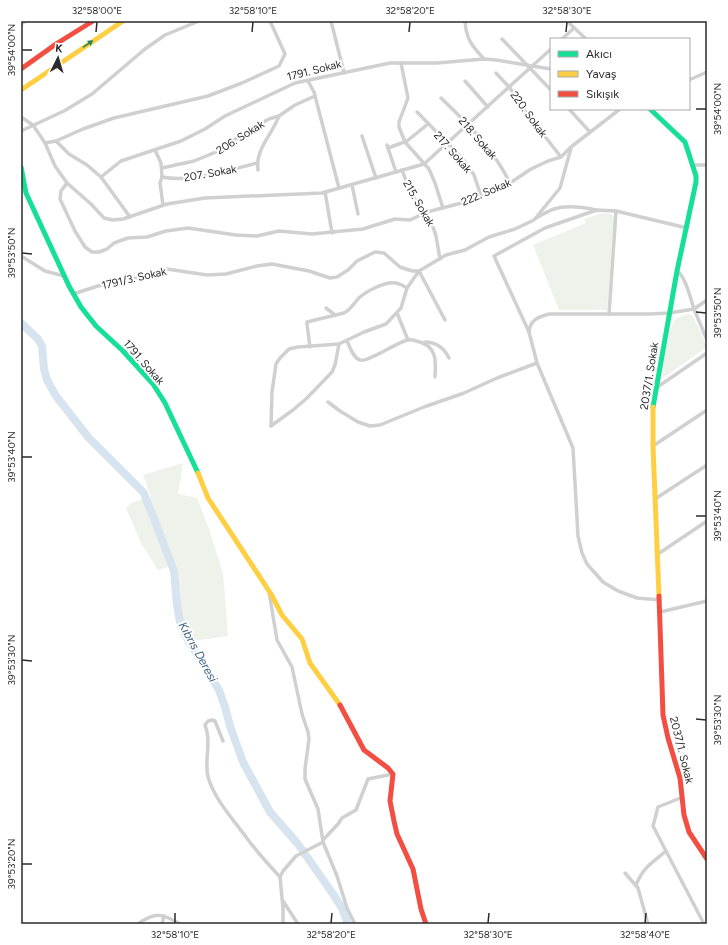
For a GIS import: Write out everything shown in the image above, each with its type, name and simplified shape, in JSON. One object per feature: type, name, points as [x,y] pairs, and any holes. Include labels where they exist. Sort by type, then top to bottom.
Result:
[{"type":"main road","points":[[21,69],[56,44],[93,21]]},
{"type":"main road","points":[[21,90],[68,56],[123,21]]},
{"type":"main road","name":"2037/1. Sokak","points":[[651,110],[682,139],[687,146],[693,165],[696,182],[669,313],[652,418],[660,600],[659,625],[663,714],[668,738],[680,778],[684,815],[689,832],[707,859]]},
{"type":"main road","name":"1791. Sokak","points":[[21,167],[26,194],[73,294],[96,326],[123,351],[153,384],[165,403],[208,498],[268,590],[282,615],[302,639],[310,663],[335,697],[364,750],[388,768],[393,774]]},
{"type":"main road","points":[[393,774],[390,801],[394,821],[397,834],[413,869],[421,909],[426,924]]},
{"type":"street","points":[[21,24],[26,21]]},
{"type":"street","points":[[21,131],[64,111],[92,94],[145,49],[165,35],[199,21]]},
{"type":"street","name":"1791. Sokak","points":[[45,143],[56,141],[83,129],[114,118],[208,96],[272,70],[279,66],[285,54],[270,21]]},
{"type":"street","points":[[331,21],[344,73]]},
{"type":"street","points":[[465,21],[467,35],[472,46],[484,59]]},
{"type":"street","points":[[567,21],[585,38]]},
{"type":"street","points":[[563,38],[574,28]]},
{"type":"street","points":[[502,39],[531,66],[550,89]]},
{"type":"street","points":[[21,118],[33,125],[45,143],[55,166],[67,183],[91,204],[104,218],[113,220],[123,219],[163,205],[205,198],[325,192],[424,164],[510,88],[531,66],[550,50]]},
{"type":"street","name":"1791. Sokak","points":[[101,177],[121,161],[181,141],[205,129],[225,116],[295,83],[390,63],[438,64],[484,59],[550,69]]},
{"type":"street","points":[[401,63],[408,98],[399,125],[405,142],[429,169],[444,208]]},
{"type":"street","points":[[690,80],[707,72]]},
{"type":"street","name":"220. Sokak","points":[[496,73],[510,88],[518,102],[561,157]]},
{"type":"street","points":[[308,81],[315,96],[339,188]]},
{"type":"street","points":[[465,81],[488,107]]},
{"type":"street","name":"206. Sokak","points":[[162,168],[194,160],[216,152],[254,127],[315,96]]},
{"type":"street","name":"218. Sokak","points":[[441,98],[482,138],[494,154],[510,183]]},
{"type":"street","points":[[570,110],[590,132]]},
{"type":"street","name":"222. Sokak","points":[[332,233],[363,229],[395,219],[410,220],[425,213],[481,196],[510,183],[531,169],[561,157],[571,147],[619,110]]},
{"type":"street","name":"217. Sokak","points":[[417,112],[462,158],[474,175],[481,196]]},
{"type":"street","points":[[258,170],[257,163],[263,144],[274,127],[278,116]]},
{"type":"street","points":[[396,172],[387,147],[405,142],[428,124]]},
{"type":"street","points":[[362,136],[376,178]]},
{"type":"street","points":[[56,141],[69,154],[87,165],[101,177],[130,217]]},
{"type":"street","points":[[534,220],[560,188],[571,147]]},
{"type":"street","points":[[154,150],[162,168],[160,184],[163,205]]},
{"type":"street","name":"207. Sokak","points":[[162,177],[182,179],[257,163]]},
{"type":"street","points":[[693,165],[707,165]]},
{"type":"street","name":"215. Sokak","points":[[402,170],[411,194],[431,221],[434,228],[440,259]]},
{"type":"street","points":[[67,183],[61,191],[60,199],[78,237],[85,247],[92,252],[99,252],[107,249],[114,243],[128,238],[147,237],[166,231],[188,228],[247,236],[258,236],[279,231],[312,234],[332,233],[325,192]]},
{"type":"street","points":[[352,185],[358,214]]},
{"type":"street","points":[[339,344],[335,357],[335,365],[332,372],[302,403],[270,426],[272,392],[276,364],[289,349],[339,344],[364,332],[386,324],[402,308],[407,288],[420,271],[446,255],[465,250],[489,236],[515,229],[554,209],[584,208],[616,211],[687,228]]},
{"type":"street","points":[[598,210],[545,228],[494,256],[529,332],[537,363],[573,448],[578,536],[582,553],[587,564],[603,582],[618,591],[636,598],[660,600]]},
{"type":"street","points":[[609,314],[616,211]]},
{"type":"street","name":"1791/3. Sokak","points":[[73,294],[101,285],[148,276],[167,269],[207,275],[226,274],[257,266],[272,264],[309,270],[330,278],[337,277],[348,270],[357,260],[375,252],[384,253],[400,267],[412,271],[420,271]]},
{"type":"street","points":[[21,256],[45,271],[64,276]]},
{"type":"street","points":[[420,271],[445,320]]},
{"type":"street","points":[[677,271],[680,272],[684,279],[694,309],[707,340]]},
{"type":"street","points":[[310,346],[306,324],[307,322],[344,313],[349,310],[365,293],[382,286],[397,283],[407,288]]},
{"type":"street","points":[[529,332],[532,321],[549,314],[669,313],[694,309],[707,300]]},
{"type":"street","points":[[326,308],[335,315]]},
{"type":"street","points":[[397,314],[408,340]]},
{"type":"street","points":[[347,341],[353,354],[359,360],[364,361],[384,350],[408,340],[431,342],[440,346],[449,358]]},
{"type":"street","points":[[422,342],[428,344],[432,348],[436,361],[435,377]]},
{"type":"street","points":[[656,388],[707,353]]},
{"type":"street","points":[[328,402],[358,422],[370,426],[380,425],[537,363]]},
{"type":"street","points":[[653,446],[707,410]]},
{"type":"street","points":[[655,499],[707,465]]},
{"type":"street","points":[[658,554],[707,521]]},
{"type":"street","points":[[268,590],[277,640],[292,667],[302,714],[308,732],[305,779],[318,809],[323,841],[337,876],[347,908],[355,924]]},
{"type":"street","points":[[660,612],[707,601]]},
{"type":"street","points":[[223,741],[215,721],[208,721],[205,725],[209,741],[207,771],[214,791],[223,807],[252,846],[280,877]]},
{"type":"street","points":[[282,924],[280,877],[287,865],[296,856],[323,841],[342,818],[356,810],[368,779],[393,774]]},
{"type":"street","name":"2037/1. Sokak","points":[[683,797],[658,807],[653,826],[704,924]]},
{"type":"street","points":[[636,885],[645,868],[666,852]]},
{"type":"street","points":[[626,873],[636,885],[642,898],[648,924]]},
{"type":"street","points":[[282,900],[298,924]]},
{"type":"street","points":[[138,924],[155,915],[164,916],[180,924]]},
{"type":"street","points":[[162,924],[164,916]]},
{"type":"shaded area","points":[[603,213],[614,216],[607,310],[559,310],[533,245],[586,223],[584,219]]},
{"type":"shaded area","points":[[689,314],[693,316],[707,347],[663,378],[672,325],[677,318]]},
{"type":"shaded area","points":[[183,463],[178,494],[197,498],[209,529],[223,573],[228,636],[193,641],[184,628],[175,565],[158,570],[141,543],[126,508],[133,502],[151,497],[143,475]]},
{"type":"waterway","name":"Kıbrıs Deresi","points":[[21,323],[38,339],[42,346],[44,369],[47,380],[56,396],[88,437],[144,493],[174,571],[180,622],[185,635],[219,690],[243,762],[270,812],[298,844],[333,894],[342,908],[348,924]]},
{"type":"traffic: fast","points":[[651,110],[685,142],[696,176],[677,271],[653,407]]},
{"type":"traffic: fast","points":[[21,167],[26,193],[69,286],[81,307],[96,326],[123,351],[153,384],[165,403],[198,473]]},
{"type":"traffic: slow","points":[[21,90],[123,21]]},
{"type":"traffic: slow","points":[[653,407],[653,446],[659,596]]},
{"type":"traffic: slow","points":[[198,473],[208,498],[271,594],[282,615],[302,639],[310,663],[340,705]]},
{"type":"traffic: jam","points":[[21,69],[56,44],[93,21]]},
{"type":"traffic: jam","points":[[659,596],[663,715],[680,778],[684,815],[689,832],[707,859]]},
{"type":"traffic: jam","points":[[340,705],[364,750],[388,768],[393,774],[390,801],[394,821],[397,834],[413,869],[421,909],[426,924]]}]
